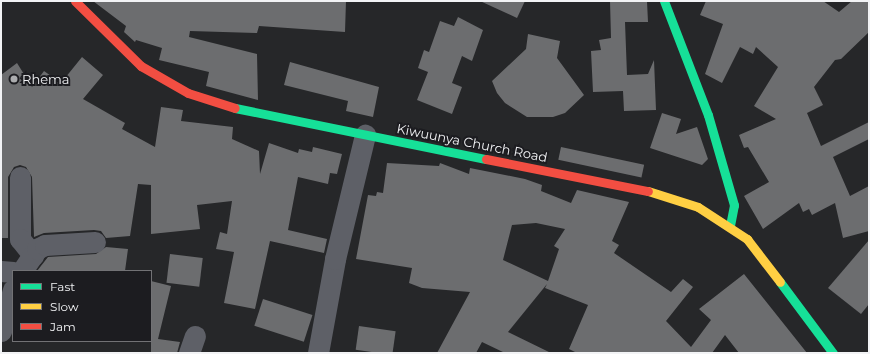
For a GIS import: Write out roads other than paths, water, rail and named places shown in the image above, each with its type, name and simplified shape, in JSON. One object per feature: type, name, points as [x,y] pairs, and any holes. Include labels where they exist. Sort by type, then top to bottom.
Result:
[{"type":"street","name":"Kiwuunya Church Road","points":[[75,1],[141,66],[188,93],[230,107],[661,194],[698,207],[730,225],[747,239],[833,353]]},
{"type":"street","points":[[664,1],[668,18],[708,115],[734,205],[730,225]]},
{"type":"street","points":[[318,353],[334,259],[365,135]]},
{"type":"street","points":[[20,177],[20,239],[28,263],[45,245],[95,242]]},
{"type":"street","points":[[1,271],[12,272]]},
{"type":"street","points":[[1,331],[12,293]]},
{"type":"place","name":"Rhema","points":[[14,79]]}]
